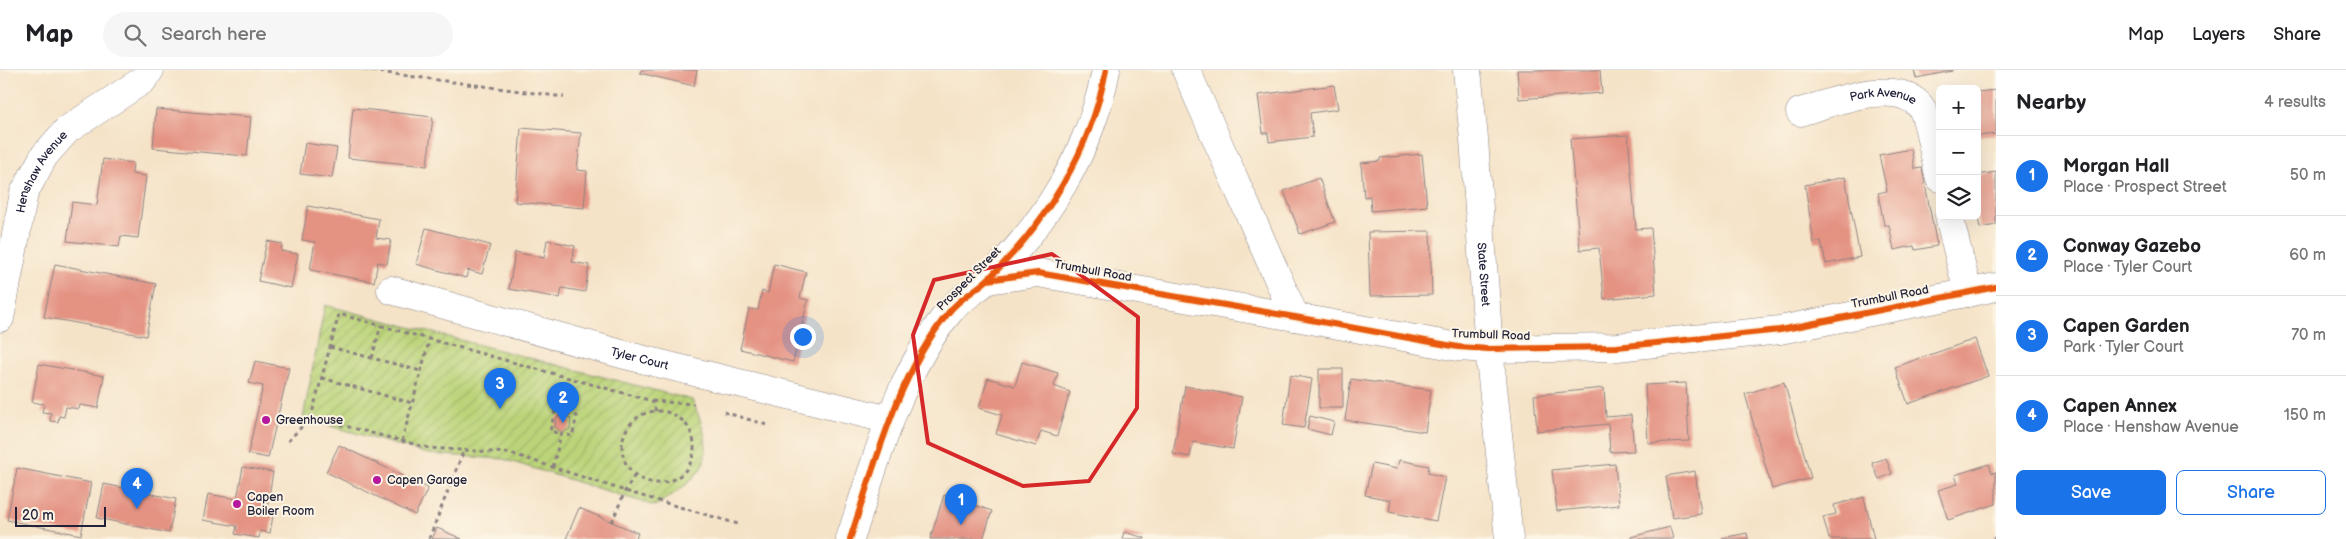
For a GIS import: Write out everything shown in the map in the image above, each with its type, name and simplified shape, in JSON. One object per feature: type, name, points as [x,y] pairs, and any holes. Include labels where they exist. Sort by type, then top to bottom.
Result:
[{"type":"street","name":"Henshaw Avenue","points":[[1,310],[24,193],[44,156],[67,130],[143,80],[150,70]]},
{"type":"street","name":"Prospect Street","points":[[850,539],[890,420],[916,362],[950,310],[987,280],[1044,214],[1073,166],[1095,114],[1106,70]]},
{"type":"street","points":[[1186,70],[1295,316]]},
{"type":"street","name":"State Street","points":[[1467,70],[1489,349],[1509,539]]},
{"type":"street","name":"Park Avenue","points":[[1800,112],[1863,96],[1882,93],[1905,95],[1923,108],[1939,175]]},
{"type":"street","points":[[1950,220],[1968,293]]},
{"type":"street","name":"Trumbull Road","points":[[987,280],[1038,273],[1295,316],[1458,348],[1489,349],[1617,347],[1780,330],[1996,287]]},
{"type":"street","name":"Tyler Court","points":[[391,290],[625,354],[890,420]]},
{"type":"path","points":[[364,70],[564,97]]},
{"type":"path","points":[[288,441],[311,417],[339,314],[652,401],[700,405]]},
{"type":"path","points":[[372,358],[381,325]]},
{"type":"path","points":[[402,441],[430,338]]},
{"type":"path","points":[[330,347],[421,371]]},
{"type":"path","points":[[322,378],[412,403]]},
{"type":"path","points":[[652,401],[656,411]]},
{"type":"path","points":[[716,410],[767,425]]},
{"type":"path","points":[[555,411],[577,416],[572,436],[561,434],[550,430],[555,411]]},
{"type":"path","points":[[656,411],[672,414],[686,424],[694,441],[694,450],[688,467],[677,478],[665,483],[649,482],[635,475],[625,462],[622,443],[630,424],[641,415],[656,411]]},
{"type":"path","points":[[311,417],[429,448],[510,453],[625,491],[738,524]]},
{"type":"path","points":[[553,467],[561,434]]},
{"type":"path","points":[[429,539],[464,450]]},
{"type":"path","points":[[612,522],[625,491],[635,475]]},
{"type":"highlighted area","points":[[1052,254],[1138,317],[1137,408],[1089,481],[1023,486],[928,443],[913,335],[934,280]]},
{"type":"green space","points":[[325,305],[692,400],[705,438],[706,452],[703,464],[697,474],[687,484],[655,506],[503,459],[428,454],[303,418]]},
{"type":"building","points":[[641,70],[697,70],[694,86],[640,73]]},
{"type":"building","points":[[1517,70],[1600,70],[1602,93],[1519,99]]},
{"type":"building","points":[[1914,70],[1952,70],[1952,71],[1916,78]]},
{"type":"building","points":[[1334,85],[1338,109],[1310,113],[1313,137],[1269,142],[1268,133],[1263,133],[1258,95]]},
{"type":"building","points":[[1996,90],[1996,134],[1981,136],[1981,92]]},
{"type":"building","points":[[353,108],[433,117],[427,166],[348,158]]},
{"type":"building","points":[[156,109],[251,117],[247,156],[153,148]]},
{"type":"building","points":[[521,128],[581,133],[577,170],[587,171],[584,208],[515,202]]},
{"type":"building","points":[[1628,135],[1636,229],[1651,228],[1656,294],[1604,299],[1599,248],[1580,250],[1570,139]]},
{"type":"building","points":[[305,143],[337,148],[332,178],[300,174]]},
{"type":"building","points":[[1911,149],[1915,169],[1922,168],[1937,246],[1915,250],[1914,246],[1894,250],[1889,225],[1884,225],[1878,193],[1887,191],[1879,155]]},
{"type":"building","points":[[1422,154],[1427,206],[1371,211],[1370,196],[1364,197],[1361,163],[1380,161],[1380,158]]},
{"type":"building","points":[[103,159],[133,163],[132,174],[146,176],[138,238],[121,236],[119,247],[67,241],[72,202],[97,205]]},
{"type":"building","points":[[1996,172],[1996,225],[1980,228],[1978,220],[1981,220],[1981,174]]},
{"type":"building","points":[[1845,177],[1860,257],[1826,264],[1821,241],[1814,243],[1805,185]]},
{"type":"building","points":[[1319,178],[1335,222],[1300,234],[1284,191]]},
{"type":"building","points":[[308,206],[379,219],[376,238],[391,240],[387,264],[378,262],[374,282],[310,270],[315,242],[302,240]]},
{"type":"building","points":[[426,228],[490,245],[482,274],[468,270],[466,278],[416,264]]},
{"type":"building","points":[[1430,231],[1432,295],[1370,296],[1368,232]]},
{"type":"building","points":[[547,240],[575,246],[572,262],[589,265],[585,292],[562,288],[560,298],[509,289],[515,252],[544,258]]},
{"type":"building","points":[[267,241],[282,244],[281,251],[298,254],[291,288],[258,281]]},
{"type":"building","points":[[55,264],[156,284],[146,336],[44,317]]},
{"type":"building","points":[[774,264],[806,272],[800,298],[808,300],[793,362],[740,349],[749,309],[758,310],[762,291],[768,293]]},
{"type":"building","points":[[1975,339],[1988,376],[1908,404],[1895,367]]},
{"type":"building","name":"Greenhouse","points":[[255,361],[289,368],[268,458],[248,454],[263,386],[249,383]]},
{"type":"building","points":[[1022,362],[1058,373],[1054,386],[1070,392],[1057,436],[1041,431],[1036,446],[996,434],[1002,415],[979,408],[988,378],[1015,386]]},
{"type":"building","points":[[39,364],[104,376],[98,408],[80,405],[79,409],[66,407],[64,417],[59,416],[58,422],[50,421],[51,413],[42,412],[44,404],[32,402]]},
{"type":"building","points":[[1319,369],[1343,369],[1343,408],[1319,408]]},
{"type":"building","points":[[1290,375],[1312,379],[1304,428],[1283,425]]},
{"type":"building","points":[[1351,379],[1431,390],[1425,432],[1345,420]]},
{"type":"building","points":[[1784,382],[1811,478],[1772,489],[1745,394]]},
{"type":"building","points":[[1686,383],[1689,441],[1648,443],[1645,385]]},
{"type":"building","points":[[1185,386],[1242,397],[1233,449],[1193,442],[1190,457],[1173,454]]},
{"type":"building","points":[[1604,388],[1606,417],[1631,415],[1634,451],[1610,452],[1608,424],[1537,431],[1534,395]]},
{"type":"building","points":[[564,414],[571,419],[570,429],[562,433],[555,427],[556,418]]},
{"type":"building","points":[[1310,416],[1334,422],[1331,435],[1307,429]]},
{"type":"building","name":"Capen Garage","points":[[339,445],[428,488],[415,515],[326,472]]},
{"type":"building","points":[[1886,458],[1892,474],[1879,479],[1872,463]]},
{"type":"building","points":[[1399,460],[1429,466],[1428,473],[1445,477],[1436,521],[1389,512],[1391,500],[1365,495],[1372,464],[1397,469]]},
{"type":"building","points":[[1615,464],[1619,505],[1557,511],[1552,470]]},
{"type":"building","points":[[1989,464],[1992,473],[1996,472],[1996,504],[1948,520],[1938,490],[1958,484],[1955,475]]},
{"type":"building","name":"Capen Boiler Room","points":[[243,467],[273,472],[267,508],[274,510],[270,533],[260,531],[259,538],[235,534],[237,526],[203,520],[208,494],[237,499]]},
{"type":"building","points":[[17,468],[91,483],[81,535],[7,520]]},
{"type":"building","points":[[1695,471],[1701,514],[1672,518],[1666,476]]},
{"type":"building","points":[[104,484],[176,499],[169,533],[97,518]]},
{"type":"building","points":[[944,495],[992,511],[983,539],[930,539]]},
{"type":"building","points":[[1864,497],[1874,539],[1829,539],[1823,517],[1836,514],[1834,505]]},
{"type":"building","points":[[579,508],[638,533],[636,539],[566,539]]},
{"type":"building","points":[[1670,527],[1673,539],[1631,539],[1631,537]]},
{"type":"building","points":[[437,528],[462,539],[432,539]]},
{"type":"building","points":[[1124,532],[1145,538],[1145,539],[1122,539]]},
{"type":"building","points":[[1747,533],[1748,539],[1722,539],[1722,538]]},
{"type":"cycle path","points":[[850,539],[879,450],[915,364],[949,312],[957,303],[987,280],[1028,235],[1047,210],[1063,184],[1089,129],[1099,100],[1106,70]]},
{"type":"cycle path","points":[[987,280],[1038,273],[1458,347],[1489,349],[1617,347],[1780,330],[1996,287]]},
{"type":"place","name":"Capen Garden","points":[[500,409]]},
{"type":"place","name":"Greenhouse","points":[[266,420]]},
{"type":"place","name":"Conway Gazebo","points":[[563,423]]},
{"type":"place","name":"Capen Garage","points":[[377,480]]},
{"type":"place","name":"Capen Boiler Room","points":[[237,504]]},
{"type":"place","name":"Capen Annex","points":[[137,509]]},
{"type":"place","name":"Morgan Hall","points":[[961,525]]}]
